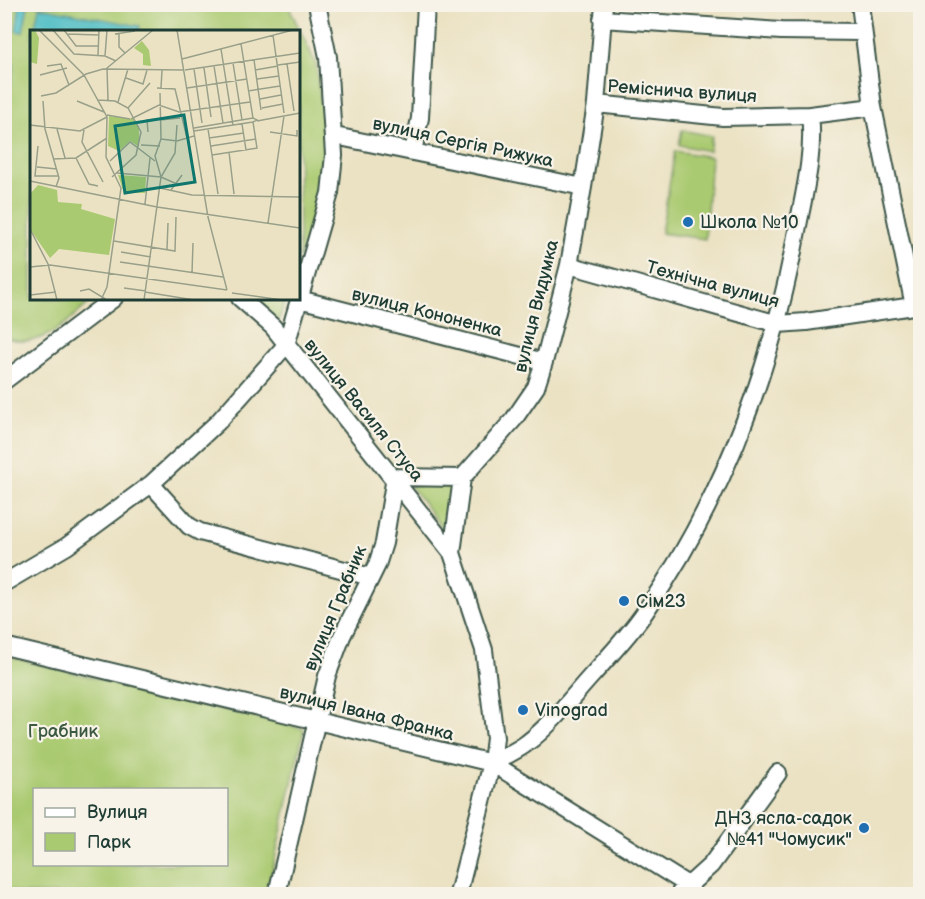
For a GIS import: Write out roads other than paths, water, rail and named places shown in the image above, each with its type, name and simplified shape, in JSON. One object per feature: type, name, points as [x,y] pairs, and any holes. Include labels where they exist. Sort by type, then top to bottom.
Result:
[{"type":"street","points":[[300,296],[330,193],[335,136],[328,57],[317,4]]},
{"type":"street","points":[[413,152],[420,118],[426,4]]},
{"type":"street","points":[[860,4],[861,32],[873,107],[917,305]]},
{"type":"street","points":[[603,12],[781,31],[861,32]]},
{"type":"street","name":"вулиця Видумка","points":[[462,478],[514,419],[536,387],[544,362],[569,265],[583,187],[596,104],[603,12]]},
{"type":"street","name":"Реміснича вулиця","points":[[596,104],[723,117],[810,115],[873,107]]},
{"type":"street","points":[[492,763],[527,743],[560,711],[630,632],[650,605],[721,479],[748,415],[778,324],[803,197],[812,127],[810,115]]},
{"type":"street","name":"вулиця Сергія Рижука","points":[[335,136],[583,187]]},
{"type":"street","name":"Технічна вулиця","points":[[569,265],[778,324],[806,322],[917,305]]},
{"type":"street","name":"вулиця Кононенка","points":[[300,299],[544,362]]},
{"type":"street","points":[[4,381],[111,300]]},
{"type":"street","name":"вулиця Василя Стуса","points":[[242,300],[273,327],[452,553]]},
{"type":"street","points":[[4,583],[67,546],[151,484],[218,422],[286,345],[299,300]]},
{"type":"street","points":[[394,477],[462,478],[452,553],[484,650],[495,738],[492,763],[458,894]]},
{"type":"street","name":"вулиця Грабник","points":[[277,894],[332,660],[371,577],[384,543],[394,477]]},
{"type":"street","points":[[151,484],[189,526],[200,532],[371,577]]},
{"type":"street","name":"вулиця Івана Франка","points":[[4,646],[492,763],[685,891]]},
{"type":"street","points":[[685,891],[738,831],[777,773]]},
{"type":"water","points":[[20,5],[28,6],[23,32],[16,31]]},
{"type":"water","points":[[39,7],[140,26],[139,30],[34,30]]},
{"type":"water","points":[[8,61],[14,63],[5,117],[5,82]]},
{"type":"place","name":"Школа №10","points":[[688,222]]},
{"type":"place","name":"Сім23","points":[[624,601]]},
{"type":"place","name":"Vinograd","points":[[523,710]]},
{"type":"place","name":"ДНЗ ясла-садок №41 \"Чомусик\"","points":[[864,828]]},
{"type":"park label","name":"Грабник","points":[[63,731]]}]
